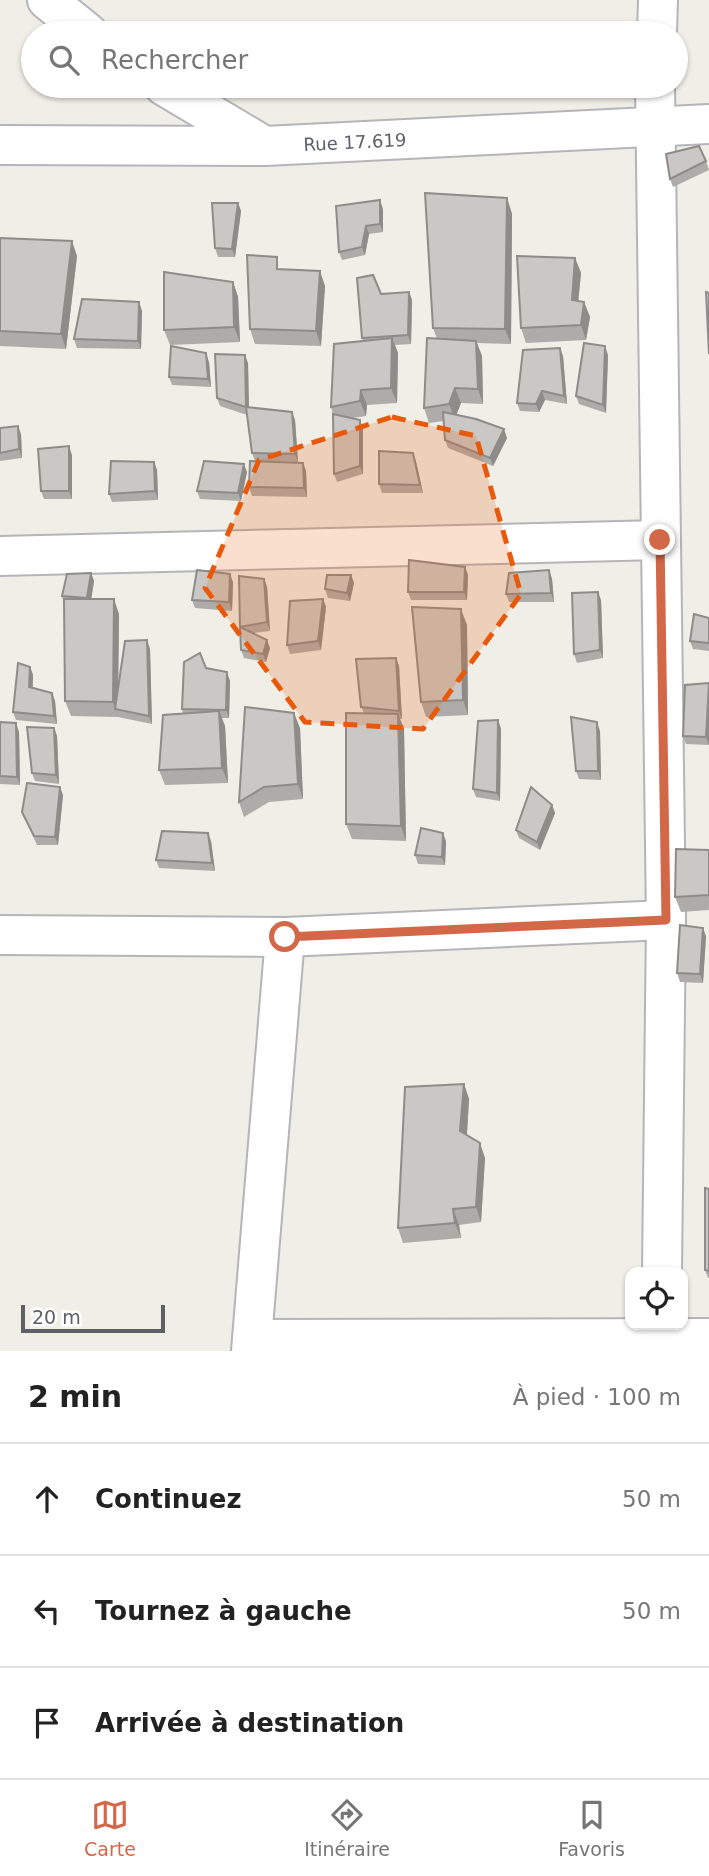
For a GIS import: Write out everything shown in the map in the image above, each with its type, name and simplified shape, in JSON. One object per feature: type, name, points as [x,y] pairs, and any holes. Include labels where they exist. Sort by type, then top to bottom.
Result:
[{"type":"street","points":[[47,0],[73,21]]},
{"type":"street","points":[[657,21],[658,0]]},
{"type":"street","points":[[184,98],[265,146]]},
{"type":"street","points":[[655,98],[666,920],[662,1267]]},
{"type":"street","name":"Rue 17.619","points":[[0,145],[265,146],[709,124]]},
{"type":"street","points":[[0,556],[660,540]]},
{"type":"street","points":[[0,935],[285,937],[666,920]]},
{"type":"street","points":[[285,937],[252,1345],[661,1332],[709,1338]]},
{"type":"highlighted area","points":[[392,417],[476,436],[521,594],[423,729],[305,722],[205,588],[259,460]]},
{"type":"building","points":[[699,146],[706,161],[670,179],[666,154]]},
{"type":"building","points":[[425,193],[507,198],[505,329],[433,328]]},
{"type":"building","points":[[380,200],[380,224],[366,226],[362,247],[339,252],[336,206]]},
{"type":"building","points":[[212,203],[238,203],[232,249],[215,248]]},
{"type":"building","points":[[0,238],[72,241],[61,334],[0,331]]},
{"type":"building","points":[[247,255],[277,257],[277,269],[320,271],[316,331],[250,329]]},
{"type":"building","points":[[517,256],[575,258],[572,300],[584,302],[581,325],[521,328]]},
{"type":"building","points":[[164,272],[233,282],[234,327],[164,330]]},
{"type":"building","points":[[373,275],[381,294],[409,292],[408,335],[362,338],[357,278]]},
{"type":"building","points":[[706,292],[709,293],[709,354]]},
{"type":"building","points":[[82,299],[139,302],[138,341],[74,339]]},
{"type":"building","points":[[392,338],[391,388],[361,390],[360,401],[331,407],[334,344]]},
{"type":"building","points":[[427,338],[476,341],[478,389],[455,388],[449,404],[424,408]]},
{"type":"building","points":[[584,343],[605,346],[603,405],[576,396]]},
{"type":"building","points":[[171,346],[206,353],[208,379],[169,377]]},
{"type":"building","points":[[560,348],[564,396],[542,391],[536,404],[517,403],[523,350]]},
{"type":"building","points":[[215,354],[245,355],[246,407],[217,398]]},
{"type":"building","points":[[246,407],[292,412],[295,454],[252,453]]},
{"type":"building","points":[[443,412],[476,419],[504,429],[490,458],[445,440]]},
{"type":"building","points":[[333,414],[360,420],[360,466],[334,474]]},
{"type":"building","points":[[18,426],[19,449],[0,453],[0,428]]},
{"type":"building","points":[[69,446],[69,491],[41,491],[38,449]]},
{"type":"building","points":[[379,451],[413,453],[420,485],[379,484]]},
{"type":"building","points":[[111,461],[154,462],[155,491],[109,494]]},
{"type":"building","points":[[204,461],[244,464],[238,493],[197,491]]},
{"type":"building","points":[[250,461],[303,463],[304,488],[249,487]]},
{"type":"building","points":[[409,560],[465,567],[464,592],[408,592]]},
{"type":"building","points":[[197,570],[230,574],[229,602],[192,600]]},
{"type":"building","points":[[549,570],[551,593],[506,594],[509,573]]},
{"type":"building","points":[[91,573],[87,598],[62,596],[67,574]]},
{"type":"building","points":[[327,575],[351,575],[347,593],[325,589]]},
{"type":"building","points":[[239,576],[264,579],[267,622],[240,627]]},
{"type":"building","points":[[598,592],[600,650],[574,654],[572,593]]},
{"type":"building","points":[[64,599],[114,599],[113,702],[65,701]]},
{"type":"building","points":[[323,599],[318,641],[287,645],[290,601]]},
{"type":"building","points":[[412,607],[461,609],[463,700],[421,702]]},
{"type":"building","points":[[694,614],[709,618],[709,643],[690,641]]},
{"type":"building","points":[[240,627],[267,640],[263,654],[241,650]]},
{"type":"building","points":[[147,640],[149,716],[115,709],[125,641]]},
{"type":"building","points":[[200,653],[206,668],[227,672],[226,710],[182,709],[184,662]]},
{"type":"building","points":[[396,658],[399,711],[361,707],[356,659]]},
{"type":"building","points":[[18,663],[30,667],[29,687],[52,693],[54,716],[13,712]]},
{"type":"building","points":[[709,683],[706,737],[683,736],[685,685]]},
{"type":"building","points":[[245,707],[294,713],[298,784],[264,787],[239,802]]},
{"type":"building","points":[[219,711],[222,768],[159,770],[163,715]]},
{"type":"building","points":[[346,713],[398,714],[401,826],[346,824]]},
{"type":"building","points":[[571,717],[597,722],[598,771],[576,771]]},
{"type":"building","points":[[498,720],[497,793],[473,789],[478,721]]},
{"type":"building","points":[[0,722],[16,723],[17,777],[0,776]]},
{"type":"building","points":[[27,727],[54,728],[56,775],[32,773]]},
{"type":"building","points":[[27,783],[60,787],[55,837],[34,836],[22,812]]},
{"type":"building","points":[[531,787],[552,805],[537,842],[516,830]]},
{"type":"building","points":[[421,828],[443,833],[442,857],[415,855]]},
{"type":"building","points":[[162,831],[208,833],[212,863],[156,860]]},
{"type":"building","points":[[676,849],[709,850],[709,895],[675,897]]},
{"type":"building","points":[[680,925],[703,928],[700,974],[677,973]]},
{"type":"building","points":[[464,1084],[460,1131],[480,1143],[476,1207],[453,1209],[455,1223],[398,1228],[405,1087]]},
{"type":"building","points":[[705,1188],[709,1189],[709,1271],[705,1270]]},
{"type":"route","points":[[285,937],[666,920],[660,540]]}]
